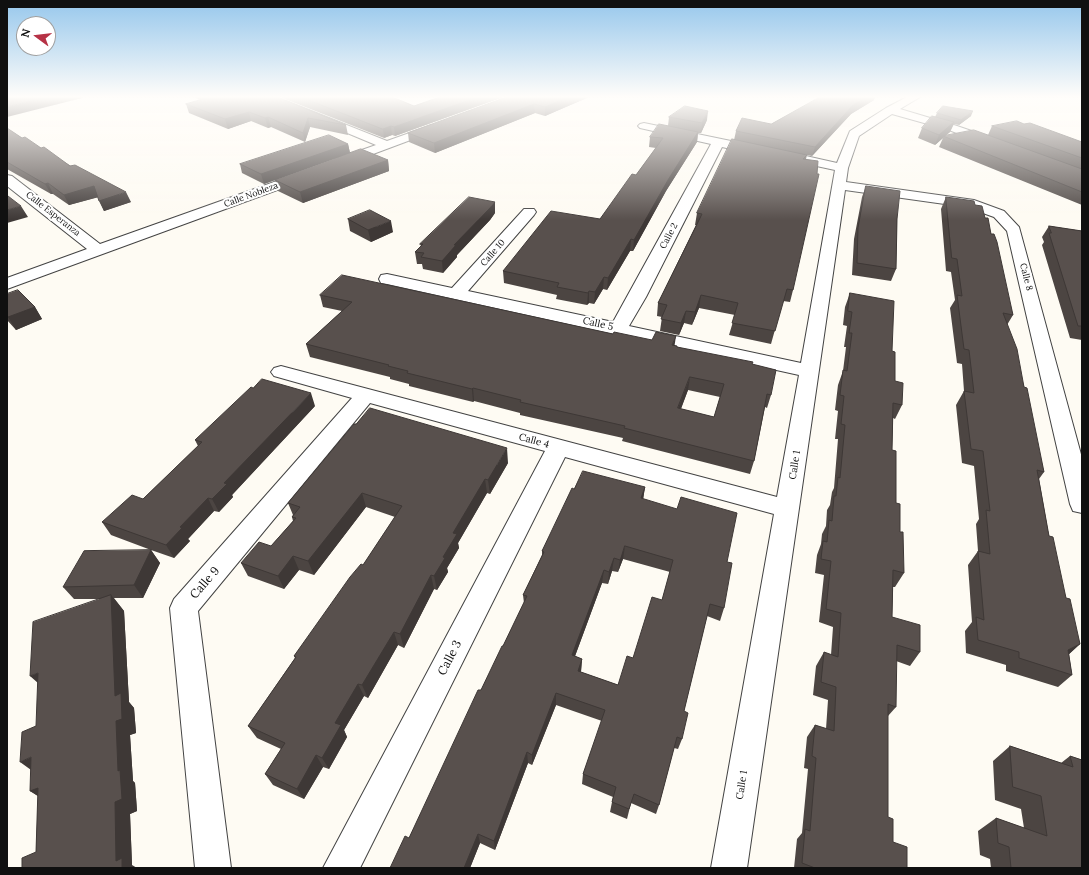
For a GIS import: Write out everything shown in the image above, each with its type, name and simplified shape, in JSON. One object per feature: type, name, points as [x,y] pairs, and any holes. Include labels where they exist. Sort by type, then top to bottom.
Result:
[{"type":"street","points":[[369,138],[387,145]]},
{"type":"street","name":"Calle Nobleza","points":[[7,284],[407,138]]},
{"type":"street","points":[[699,138],[742,147]]},
{"type":"street","name":"Calle 1","points":[[729,868],[788,509],[840,176],[853,138]]},
{"type":"street","points":[[979,138],[1003,147]]},
{"type":"street","name":"Calle 2","points":[[618,329],[637,297],[718,142]]},
{"type":"street","name":"Calle 8","points":[[772,153],[840,176],[969,203],[999,214],[1014,230],[1082,504]]},
{"type":"street","name":"Calle Esperanza","points":[[7,179],[99,251]]},
{"type":"street","name":"Calle 10","points":[[457,294],[529,212]]},
{"type":"street","name":"Calle 5","points":[[387,279],[810,371]]},
{"type":"street","name":"Calle 4","points":[[281,372],[365,396],[788,509]]},
{"type":"street","name":"Calle 9","points":[[213,868],[184,608],[365,396]]},
{"type":"street","name":"Calle 3","points":[[341,868],[558,448]]},
{"type":"building","points":[[7,138],[26,138],[41,148],[44,147],[70,166],[75,165],[126,192],[99,201],[94,186],[64,195],[48,183],[45,184],[7,162]]},
{"type":"building","points":[[320,138],[335,138],[348,144],[261,174],[240,164]]},
{"type":"building","points":[[421,138],[447,138],[434,143]]},
{"type":"building","points":[[661,138],[694,138],[668,180],[634,240],[631,239],[608,278],[604,277],[595,292],[589,291],[588,293],[557,287],[559,283],[503,271],[551,211],[600,219],[632,174],[636,175],[663,138]]},
{"type":"building","points":[[770,138],[823,138],[815,147]]},
{"type":"building","points":[[948,138],[996,138],[1082,169],[1082,192]]},
{"type":"building","points":[[1025,138],[1071,138],[1082,142],[1082,158]]},
{"type":"building","points":[[732,139],[807,155],[803,159],[818,161],[817,174],[819,174],[793,290],[787,289],[775,331],[732,323],[738,303],[701,295],[695,312],[686,311],[681,323],[661,319],[667,305],[658,303],[702,214],[697,213]]},
{"type":"building","points":[[361,149],[388,160],[300,192],[275,180]]},
{"type":"building","points":[[866,186],[900,191],[897,219],[896,269],[857,263],[858,228]]},
{"type":"building","points":[[7,195],[8,196],[21,206],[7,210]]},
{"type":"building","points":[[469,197],[495,202],[454,245],[456,245],[442,261],[421,257],[424,253],[415,252],[423,244],[420,244]]},
{"type":"building","points":[[946,197],[974,201],[975,205],[982,206],[985,218],[988,218],[991,234],[994,234],[997,242],[1013,315],[1003,313],[1017,349],[1024,387],[1027,388],[1044,472],[1037,470],[1049,536],[1053,537],[1066,598],[1070,599],[1080,644],[1068,650],[1072,675],[1019,658],[1019,652],[978,640],[976,617],[984,620],[978,551],[990,554],[986,510],[990,511],[983,451],[971,449],[964,391],[974,393],[969,350],[964,349],[957,295],[962,296],[957,259],[952,258]]},
{"type":"building","points":[[370,210],[391,221],[368,230],[348,219]]},
{"type":"building","points":[[1049,226],[1082,231],[1082,326],[1078,326],[1049,233],[1051,233]]},
{"type":"building","points":[[342,275],[613,334],[614,332],[652,340],[656,332],[676,336],[672,345],[677,347],[753,362],[752,364],[776,370],[771,395],[767,394],[754,461],[624,428],[625,426],[520,402],[521,400],[407,373],[408,371],[388,366],[389,365],[306,344],[352,302],[320,295]],"holes":[[[690,377],[724,384],[714,417],[678,408]]]},
{"type":"building","points":[[18,290],[35,307],[7,317],[7,294]]},
{"type":"building","points":[[850,293],[894,301],[892,351],[895,352],[895,381],[903,383],[902,405],[893,403],[892,450],[896,451],[896,503],[900,504],[900,532],[903,532],[904,573],[893,570],[892,617],[920,625],[920,652],[897,645],[896,707],[888,704],[888,817],[893,819],[893,842],[907,847],[907,868],[815,868],[802,863],[805,829],[810,831],[816,758],[812,756],[815,725],[834,731],[836,687],[821,682],[824,652],[838,657],[841,613],[826,609],[831,561],[821,559],[823,541],[827,542],[829,520],[832,521],[834,496],[836,496],[838,477],[840,478],[845,425],[841,424],[844,396],[840,395],[843,370],[847,371],[852,333],[849,333],[852,312],[848,311]]},
{"type":"building","points":[[262,379],[311,393],[224,483],[227,484],[212,499],[208,498],[180,527],[182,528],[166,545],[102,522],[132,495],[143,499],[202,442],[195,440],[251,387],[253,388]]},
{"type":"building","points":[[370,408],[507,448],[488,480],[485,479],[453,533],[457,534],[443,557],[445,558],[434,576],[431,575],[400,634],[394,632],[362,685],[358,684],[335,723],[341,725],[322,758],[316,755],[297,789],[265,774],[285,743],[248,726],[296,657],[294,656],[350,577],[361,564],[363,565],[402,506],[362,493],[308,561],[293,556],[278,576],[241,563],[259,542],[271,546],[296,518],[292,517],[300,507],[288,503],[354,424],[356,424]]},
{"type":"building","points":[[583,471],[645,487],[641,498],[677,509],[681,497],[737,513],[727,562],[732,563],[724,608],[710,604],[684,711],[688,713],[682,739],[677,737],[659,805],[634,794],[629,809],[612,802],[616,787],[583,774],[605,710],[556,693],[532,755],[527,752],[494,841],[478,834],[464,868],[390,868],[405,836],[409,838],[478,690],[481,690],[503,646],[527,596],[523,595],[544,552],[542,551],[572,488],[574,489]],"holes":[[[625,546],[673,560],[662,600],[652,597],[633,658],[627,656],[618,685],[578,671],[582,659],[572,655],[604,570],[609,572],[614,558],[620,560]]]},
{"type":"building","points":[[151,550],[134,585],[63,587],[84,551]]},
{"type":"building","points":[[111,595],[115,696],[121,693],[122,719],[116,721],[118,771],[120,770],[122,799],[115,802],[116,861],[122,858],[122,868],[22,868],[22,858],[36,852],[38,788],[30,791],[31,757],[20,762],[22,732],[36,726],[38,673],[30,676],[33,622]]},
{"type":"building","points":[[1010,746],[1073,767],[1070,756],[1082,760],[1082,868],[1011,868],[1009,847],[998,843],[996,818],[1047,836],[1041,796],[1013,787]]}]
